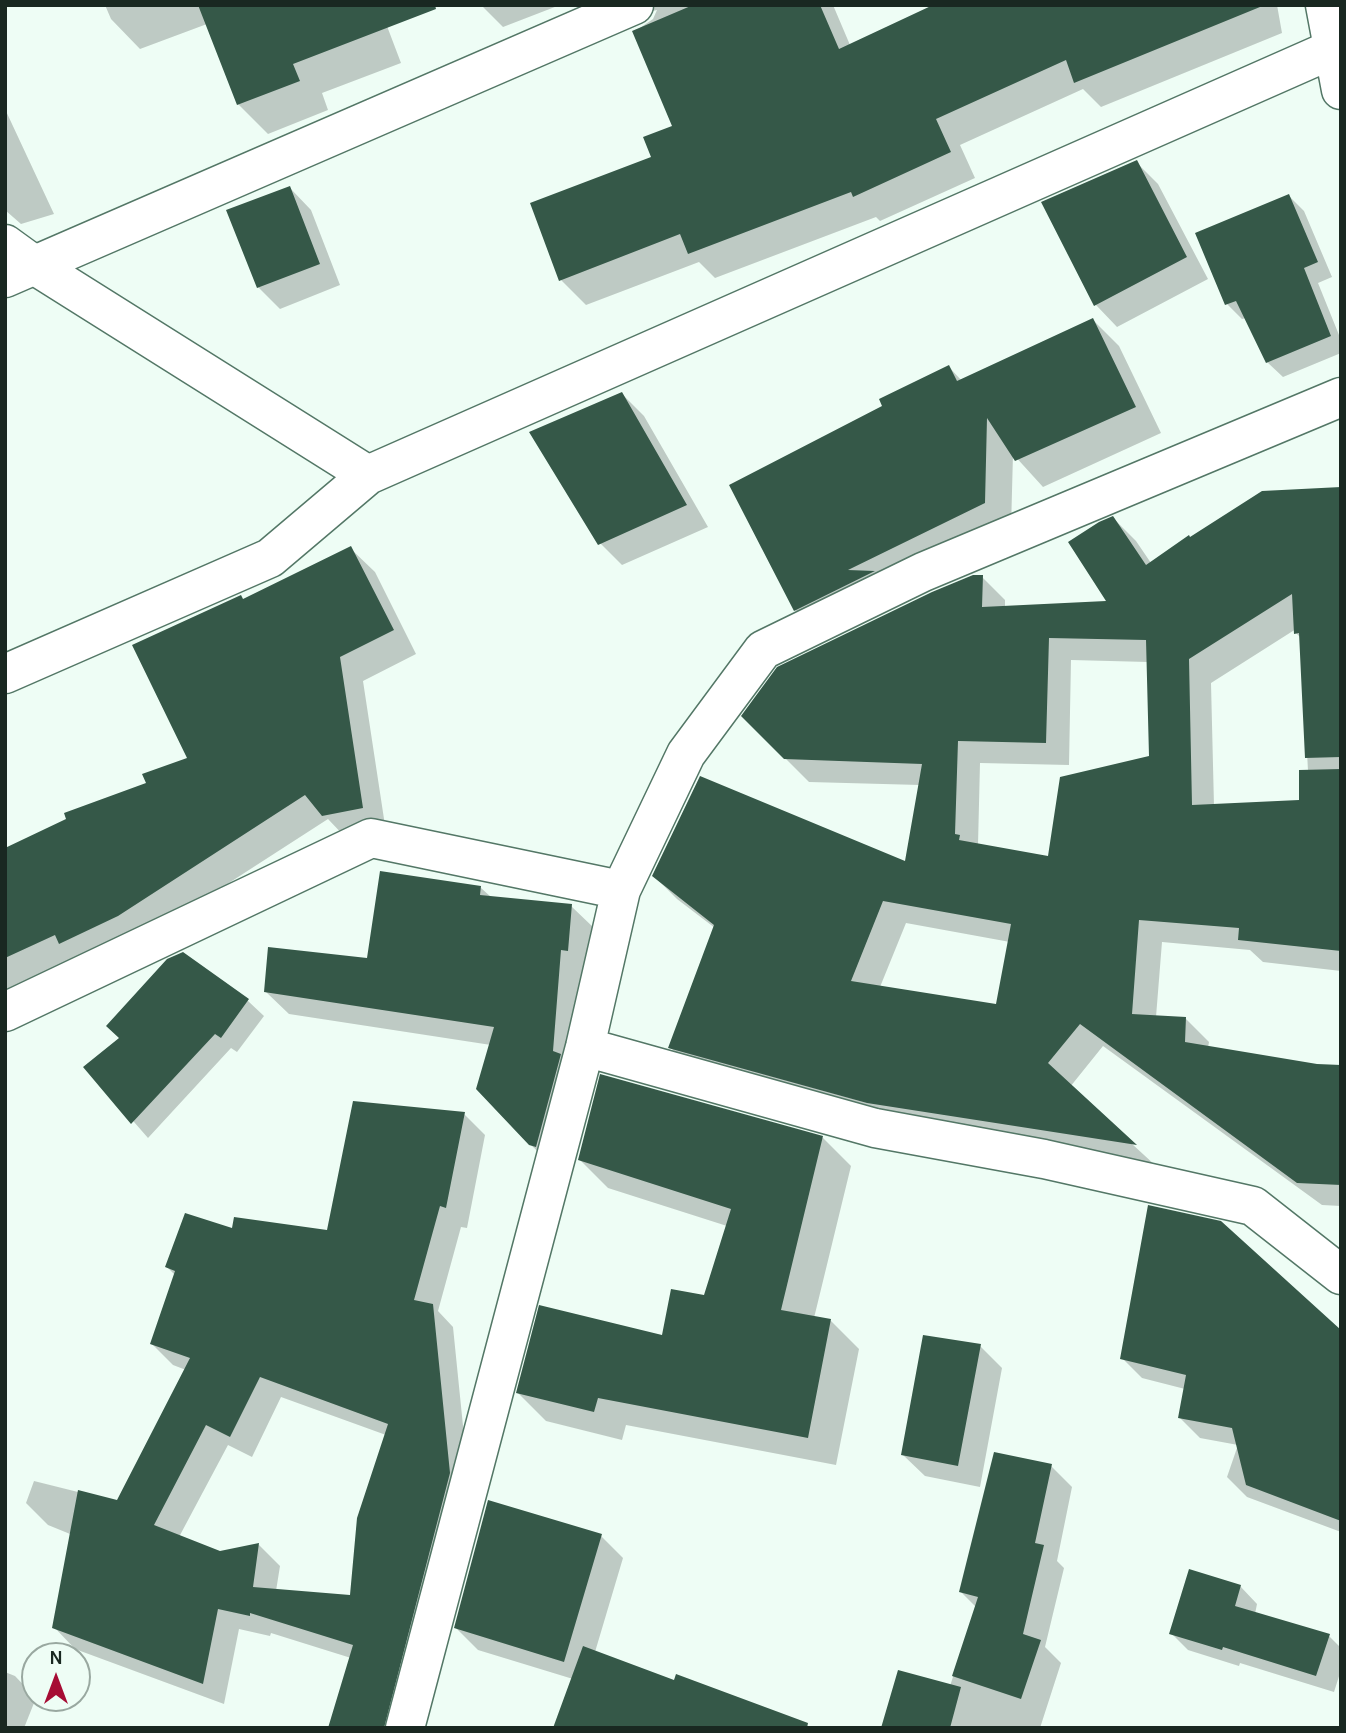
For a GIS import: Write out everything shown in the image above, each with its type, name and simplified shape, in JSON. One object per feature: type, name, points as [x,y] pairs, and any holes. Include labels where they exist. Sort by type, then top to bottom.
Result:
[{"type":"street","points":[[15,262],[634,5]]},
{"type":"street","points":[[1325,5],[1341,90]]},
{"type":"street","points":[[5,674],[270,558],[368,475],[1333,49]]},
{"type":"street","points":[[15,262],[368,475]]},
{"type":"street","points":[[405,1728],[585,1047],[621,890],[686,754],[763,650],[923,572],[1341,397]]},
{"type":"street","points":[[5,1012],[371,838],[621,890]]},
{"type":"street","points":[[585,1047],[875,1128],[1044,1159],[1253,1206],[1341,1275]]},
{"type":"building","points":[[198,5],[435,5],[436,9],[293,64],[300,81],[237,105]]},
{"type":"building","points":[[693,5],[820,5],[839,49],[933,5],[1260,7],[1074,83],[1066,60],[936,119],[951,152],[853,197],[851,192],[688,254],[680,234],[559,281],[530,203],[651,157],[643,137],[672,126],[632,31]]},
{"type":"building","points":[[1137,160],[1187,257],[1094,306],[1041,202]]},
{"type":"building","points":[[290,186],[320,264],[257,288],[226,210]]},
{"type":"building","points":[[1289,194],[1318,262],[1304,268],[1331,336],[1266,363],[1236,301],[1225,305],[1195,233]]},
{"type":"building","points":[[1093,318],[1136,407],[1015,461],[987,418],[985,503],[848,570],[875,571],[794,611],[729,485],[882,406],[879,399],[949,365],[957,381]]},
{"type":"building","points":[[622,392],[687,505],[598,545],[529,432]]},
{"type":"building","points":[[1341,487],[1341,757],[1305,758],[1299,633],[1294,634],[1292,594],[1189,659],[1192,805],[1299,800],[1299,770],[1341,769],[1341,951],[1238,940],[1239,928],[1139,920],[1132,1014],[1186,1017],[1185,1042],[1317,1064],[1341,1065],[1341,1185],[1297,1183],[1080,1024],[1048,1063],[1137,1145],[867,1103],[668,1048],[714,925],[652,876],[700,776],[905,861],[922,764],[784,759],[741,716],[777,667],[973,575],[983,575],[982,607],[1106,601],[1068,542],[1113,516],[1146,565],[1189,535],[1190,537],[1262,491]],"holes":[[[1049,638],[1146,640],[1149,756],[1060,777],[1048,856],[959,840],[960,835],[955,834],[958,741],[1046,743]],[[883,901],[1011,924],[996,1004],[851,981]]]},
{"type":"building","points":[[351,546],[394,630],[340,657],[363,808],[322,816],[305,795],[118,916],[59,944],[55,935],[5,958],[5,848],[66,819],[64,813],[146,783],[142,774],[187,758],[132,645],[241,595],[243,599]]},
{"type":"building","points":[[380,871],[481,886],[480,895],[572,904],[568,951],[561,950],[553,1051],[561,1054],[536,1147],[529,1145],[476,1089],[494,1027],[264,992],[268,947],[367,958]]},
{"type":"building","points":[[183,952],[249,999],[221,1038],[215,1034],[131,1124],[83,1067],[119,1038],[106,1026],[167,959]]},
{"type":"building","points":[[600,1074],[823,1136],[781,1310],[831,1319],[808,1438],[598,1398],[594,1412],[516,1393],[539,1305],[662,1335],[671,1289],[704,1295],[731,1209],[578,1160]]},
{"type":"building","points":[[353,1101],[465,1112],[446,1208],[440,1206],[414,1300],[433,1304],[450,1473],[384,1728],[328,1728],[353,1645],[250,1613],[250,1616],[218,1609],[203,1684],[52,1628],[78,1490],[117,1500],[190,1358],[150,1344],[175,1271],[165,1267],[185,1213],[232,1228],[234,1217],[327,1230]],"holes":[[[260,1377],[388,1424],[357,1518],[350,1595],[253,1587],[259,1543],[220,1551],[154,1525],[206,1425],[230,1437]]]},
{"type":"building","points":[[1148,1205],[1221,1221],[1341,1330],[1341,1521],[1246,1485],[1232,1428],[1178,1418],[1186,1375],[1120,1359]]},
{"type":"building","points":[[923,1335],[981,1344],[958,1466],[901,1455]]},
{"type":"building","points":[[994,1452],[1052,1464],[1035,1543],[1044,1545],[1023,1634],[1041,1640],[1021,1699],[952,1676],[978,1597],[959,1592]]},
{"type":"building","points":[[488,1500],[602,1534],[564,1662],[454,1628]]},
{"type":"building","points":[[1189,1569],[1241,1585],[1235,1606],[1330,1634],[1316,1676],[1223,1647],[1222,1650],[1169,1634]]},
{"type":"building","points":[[583,1646],[674,1680],[676,1674],[808,1723],[807,1728],[553,1728]]},
{"type":"building","points":[[898,1670],[961,1687],[950,1728],[881,1728]]}]
